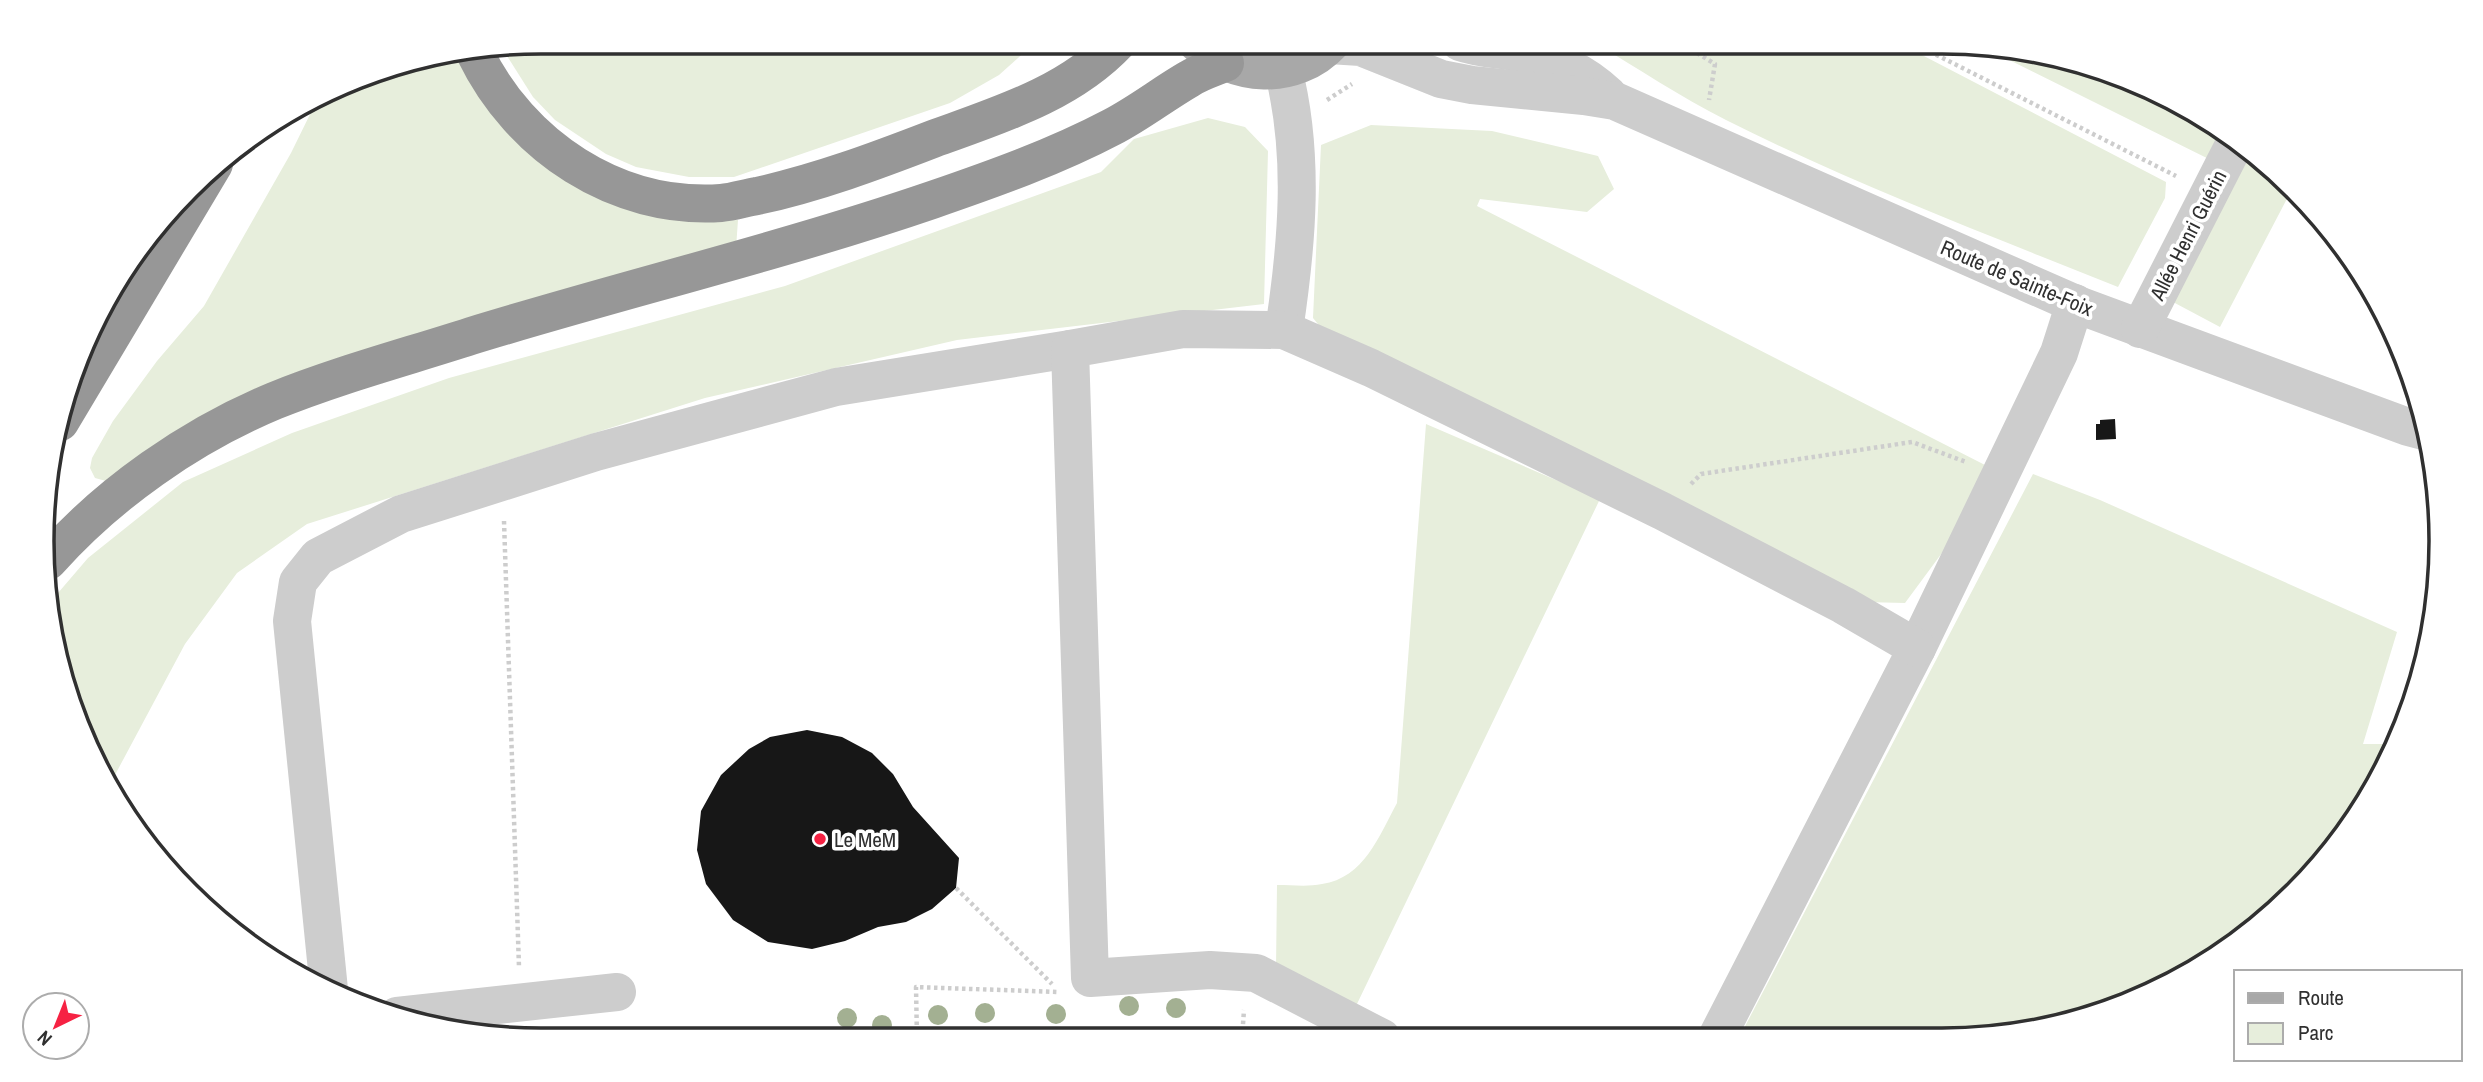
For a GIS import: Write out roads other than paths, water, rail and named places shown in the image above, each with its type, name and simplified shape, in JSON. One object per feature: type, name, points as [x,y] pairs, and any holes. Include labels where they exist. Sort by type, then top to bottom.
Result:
[{"type":"highway","points":[[477,58],[485,75],[510,110],[540,141],[571,165],[605,182],[643,196],[678,203],[723,203],[788,189],[886,157],[1024,105],[1053,92],[1107,54]]},
{"type":"highway","points":[[54,555],[111,502],[163,461],[221,427],[272,402],[328,381],[516,322],[711,268],[931,200],[1056,154],[1115,126],[1192,76],[1209,54]]},
{"type":"highway","points":[[78,392],[190,205]]},
{"type":"main road","points":[[1212,54],[1253,71],[1283,69],[1318,54]]},
{"type":"street","name":"Route de Sainte-Foix","points":[[1380,54],[1451,81],[1615,101],[2075,303],[2415,429]]},
{"type":"street","name":"Route de Sainte-Foix","points":[[1524,54],[1550,60],[1591,79],[1615,101]]},
{"type":"street","points":[[1283,69],[1293,113],[1297,222],[1284,330]]},
{"type":"street","name":"Allée Henri Guérin","points":[[2140,329],[2231,150]]},
{"type":"street","points":[[1722,1028],[1917,648],[2059,353],[2075,303]]},
{"type":"street","points":[[328,979],[292,621],[298,582],[318,557],[401,514],[596,452],[836,387],[1183,329],[1284,330],[1371,368],[1662,511],[1843,605],[1917,648]]},
{"type":"street","points":[[1070,349],[1090,978],[1210,970],[1256,973],[1363,1028]]},
{"type":"street","points":[[424,1013],[617,992]]},
{"type":"place","name":"Le MeM","points":[[820,839]]}]
